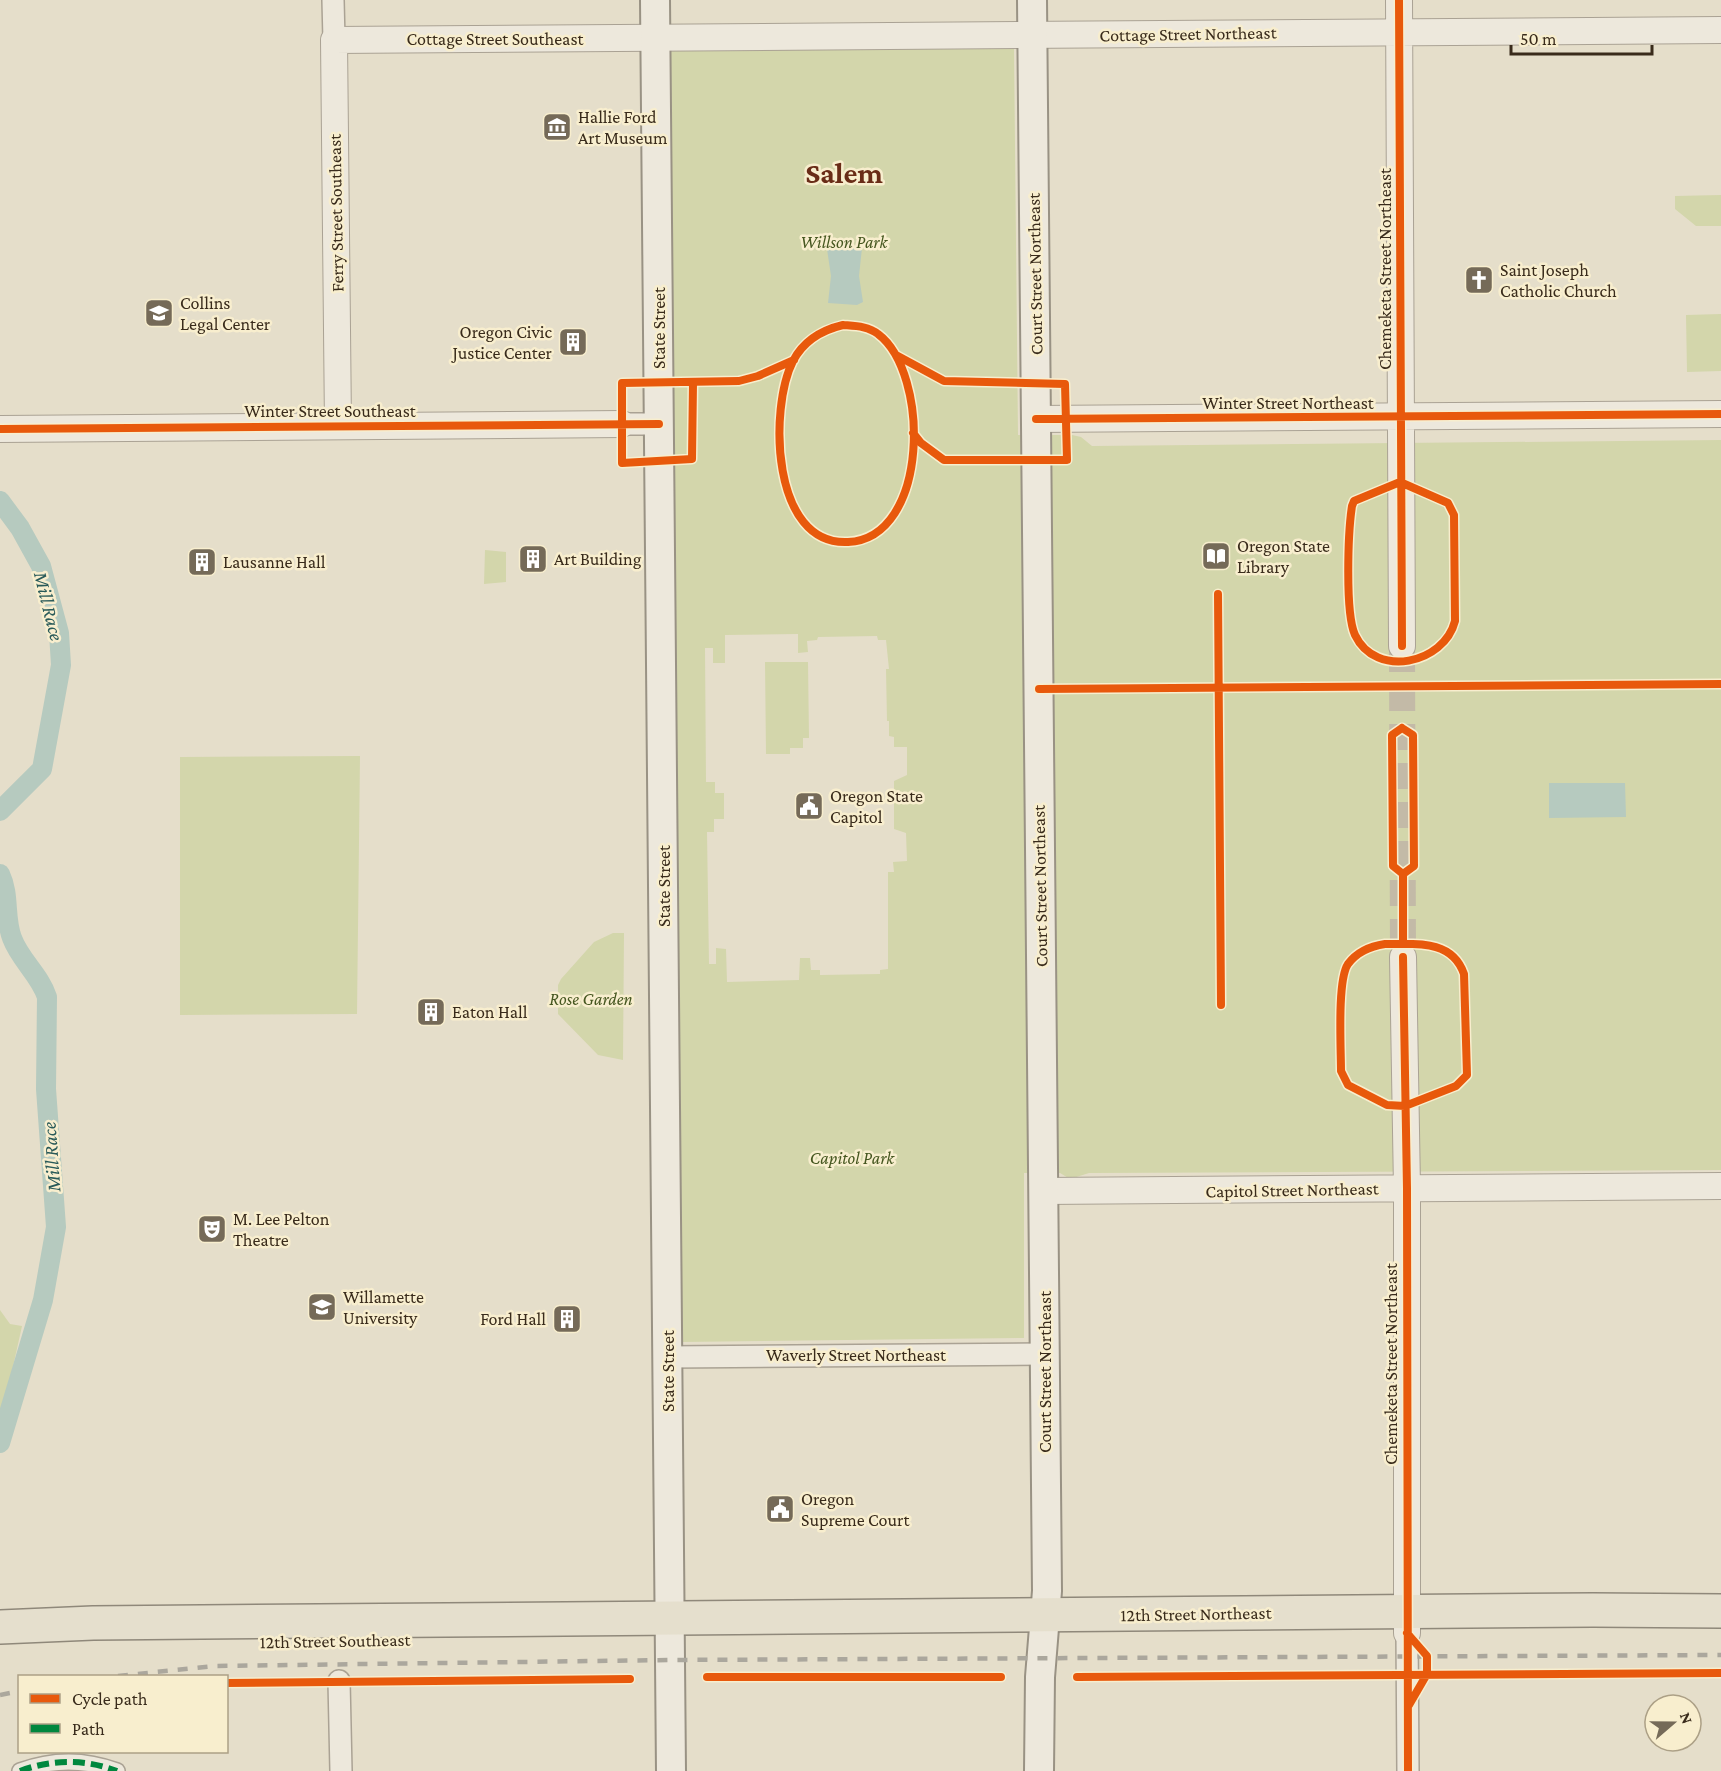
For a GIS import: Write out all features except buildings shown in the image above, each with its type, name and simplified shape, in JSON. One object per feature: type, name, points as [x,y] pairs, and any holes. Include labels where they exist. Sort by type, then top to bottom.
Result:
[{"type":"main road","name":"State Street","points":[[655,0],[671,1627],[670,1771]]},
{"type":"main road","name":"Court Street Northeast","points":[[1032,0],[1045,1354],[1044,1625],[1039,1771]]},
{"type":"main road","name":"12th Street Northeast","points":[[671,1627],[1407,1622],[1721,1611]]},
{"type":"main road","name":"12th Street Northeast","points":[[1407,1622],[1721,1631]]},
{"type":"main road","name":"12th Street Southeast","points":[[0,1627],[93,1623],[671,1627]]},
{"type":"main road","name":"12th Street Southeast","points":[[0,1648],[60,1644],[671,1627]]},
{"type":"street","name":"Ferry Street Southeast","points":[[333,0],[338,426]]},
{"type":"street","name":"Chemeketa Street Northeast","points":[[1399,0],[1402,646]]},
{"type":"street","name":"Cottage Street Northeast","points":[[656,38],[1721,30]]},
{"type":"street","name":"Cottage Street Southeast","points":[[334,40],[656,38]]},
{"type":"street","name":"Winter Street Northeast","points":[[1036,419],[1721,414]]},
{"type":"street","name":"Winter Street Southeast","points":[[0,429],[659,424]]},
{"type":"street","name":"Chemeketa Street Northeast","points":[[1403,957],[1407,1188],[1408,1771]]},
{"type":"street","name":"Capitol Street Northeast","points":[[1043,1191],[1721,1186]]},
{"type":"street","name":"Waverly Street Northeast","points":[[668,1357],[1045,1354]]},
{"type":"street","points":[[339,1681],[341,1771]]},
{"type":"street","points":[[20,1771],[50,1763],[73,1761],[117,1771]]},
{"type":"green space","points":[[670,49],[1014,49],[1018,435],[1072,435],[1081,437],[1092,446],[1721,440],[1721,1170],[1089,1173],[1070,1179],[1060,1173],[1024,1173],[1024,1338],[680,1342]],"holes":[[[798,634],[798,653],[808,652],[807,641],[817,640],[818,637],[877,636],[878,640],[886,640],[889,669],[886,669],[889,736],[894,737],[894,747],[907,747],[907,775],[894,781],[894,829],[906,833],[907,861],[893,862],[894,872],[888,872],[888,969],[880,970],[880,974],[820,975],[820,970],[811,970],[810,958],[800,958],[799,980],[727,982],[726,949],[716,948],[716,964],[709,964],[707,832],[714,832],[714,819],[724,819],[724,793],[715,793],[715,782],[706,782],[705,648],[713,648],[713,663],[725,663],[725,635]]]},
{"type":"green space","points":[[1721,195],[1721,226],[1696,226],[1675,209],[1675,196]]},
{"type":"green space","points":[[1721,314],[1721,371],[1687,372],[1686,315]]},
{"type":"green space","points":[[485,550],[506,552],[506,582],[484,584]]},
{"type":"green space","points":[[765,662],[808,662],[809,738],[803,738],[803,748],[790,748],[790,754],[766,754]]},
{"type":"green space","points":[[360,756],[357,1014],[180,1015],[180,757]]},
{"type":"green space","name":"Rose Garden","points":[[613,933],[624,933],[623,1060],[598,1055],[558,1014],[558,985],[561,979],[594,942]]},
{"type":"green space","points":[[0,1310],[10,1324],[22,1326],[0,1425]]},
{"type":"shaded area","points":[[832,246],[862,248],[859,276],[863,302],[857,305],[828,303],[831,276],[827,249]]},
{"type":"shaded area","points":[[1549,783],[1625,783],[1626,817],[1549,818]]},
{"type":"waterway","name":"Mill Race","points":[[0,501],[20,528],[41,566],[59,633],[61,665],[42,769],[0,811]]},
{"type":"waterway","name":"Mill Race","points":[[0,874],[5,890],[12,938],[47,997],[46,1089],[56,1227],[43,1300],[0,1443]]},
{"type":"tunnel","points":[[1402,646],[1403,957]]},
{"type":"railway","points":[[128,1675],[214,1666],[671,1660],[1721,1655]]},
{"type":"railway","points":[[0,1695],[18,1691]]},
{"type":"marked path","points":[[20,1771],[44,1764],[68,1762],[93,1764],[117,1771]]},
{"type":"cycle path","points":[[1399,0],[1402,646]]},
{"type":"cycle path","points":[[843,325],[874,331],[895,354],[907,382],[913,416],[913,451],[907,485],[895,513],[875,534],[848,542],[823,537],[804,522],[790,499],[783,471],[780,440],[785,382],[793,361],[802,347],[814,337],[843,325]]},
{"type":"cycle path","points":[[896,355],[944,381],[1065,384],[1067,460],[944,460],[921,443],[913,433]]},
{"type":"cycle path","points":[[693,383],[692,459],[622,463],[622,383],[739,381],[758,376],[794,360]]},
{"type":"cycle path","points":[[1036,419],[1721,414]]},
{"type":"cycle path","points":[[0,429],[659,424]]},
{"type":"cycle path","points":[[1400,482],[1448,503],[1454,515],[1455,621],[1448,636],[1438,648],[1409,661],[1393,661],[1378,657],[1365,649],[1355,635],[1349,591],[1349,552],[1354,501],[1400,482]]},
{"type":"cycle path","points":[[1218,594],[1221,1005]]},
{"type":"cycle path","points":[[1039,689],[1721,684]]},
{"type":"cycle path","points":[[1402,728],[1392,735],[1393,866],[1403,874],[1403,944]]},
{"type":"cycle path","points":[[1402,728],[1413,735],[1414,866],[1403,874]]},
{"type":"cycle path","points":[[1385,944],[1420,944],[1442,949],[1451,955],[1464,974],[1467,1075],[1456,1086],[1405,1106],[1387,1105],[1348,1085],[1341,1071],[1341,999],[1345,972],[1348,964],[1360,953],[1385,944]]},
{"type":"cycle path","points":[[1403,957],[1407,1188],[1408,1771]]},
{"type":"cycle path","points":[[1407,1633],[1427,1656],[1427,1674],[1409,1705]]},
{"type":"cycle path","points":[[1077,1677],[1721,1673]]},
{"type":"cycle path","points":[[707,1677],[1001,1677]]},
{"type":"cycle path","points":[[228,1683],[630,1679]]},
{"type":"place","name":"Hallie Ford Art Museum","points":[[557,127]]},
{"type":"place","name":"Saint Joseph Catholic Church","points":[[1479,280]]},
{"type":"place","name":"Collins Legal Center","points":[[159,313]]},
{"type":"place","name":"Oregon Civic Justice Center","points":[[573,342]]},
{"type":"place","name":"Oregon State Library","points":[[1216,556]]},
{"type":"place","name":"Art Building","points":[[533,559]]},
{"type":"place","name":"Lausanne Hall","points":[[202,562]]},
{"type":"place","name":"Oregon State Capitol","points":[[809,806]]},
{"type":"place","name":"Eaton Hall","points":[[431,1012]]},
{"type":"place","name":"M. Lee Pelton Theatre","points":[[212,1229]]},
{"type":"place","name":"Willamette University","points":[[322,1307]]},
{"type":"place","name":"Ford Hall","points":[[567,1319]]},
{"type":"place","name":"Oregon Supreme Court","points":[[780,1509]]},
{"type":"district","name":"Salem","points":[[844,172]]},
{"type":"park label","name":"Willson Park","points":[[844,242]]},
{"type":"park label","name":"Capitol Park","points":[[852,1158]]}]
